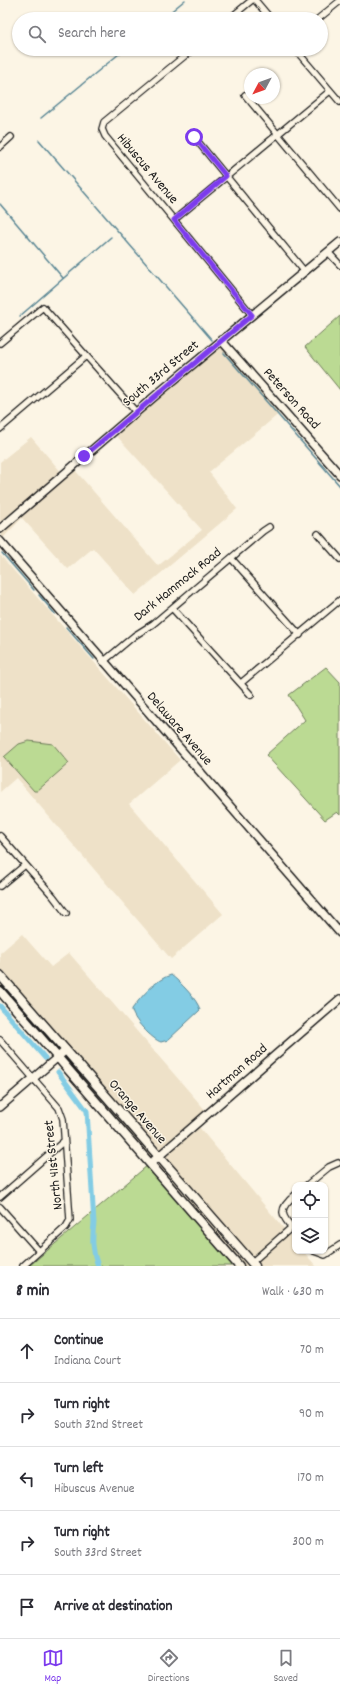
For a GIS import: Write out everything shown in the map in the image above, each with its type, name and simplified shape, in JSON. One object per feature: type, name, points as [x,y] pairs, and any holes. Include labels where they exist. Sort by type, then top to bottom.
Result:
[{"type":"main road","name":"Orange Avenue","points":[[0,975],[253,1264]]},
{"type":"main road","name":"Orange Avenue","points":[[0,991],[239,1266]]},
{"type":"street","points":[[238,12],[253,0],[264,12]]},
{"type":"street","points":[[327,12],[340,1]]},
{"type":"street","name":"Hibuscus Avenue","points":[[184,56],[104,122],[102,129],[105,136],[252,315]]},
{"type":"street","points":[[302,56],[340,102]]},
{"type":"street","points":[[174,220],[330,91]]},
{"type":"street","points":[[253,104],[340,209]]},
{"type":"street","points":[[0,147],[11,137]]},
{"type":"street","points":[[194,137],[304,272]]},
{"type":"street","name":"South 33rd Street","points":[[0,529],[221,340],[340,242]]},
{"type":"street","points":[[328,252],[340,265]]},
{"type":"street","points":[[0,343],[43,307],[136,412]]},
{"type":"street","name":"Peterson Road","points":[[221,340],[340,475]]},
{"type":"street","points":[[0,429],[86,356]]},
{"type":"street","name":"Dark Hammock Road","points":[[103,662],[134,636],[153,624],[262,530],[269,527]]},
{"type":"street","points":[[318,534],[340,559]]},
{"type":"street","name":"Delaware Avenue","points":[[0,541],[103,662],[340,933]]},
{"type":"street","points":[[231,558],[300,635]]},
{"type":"street","points":[[241,683],[340,600]]},
{"type":"street","points":[[172,608],[251,695]]},
{"type":"street","points":[[0,836],[66,913]]},
{"type":"street","points":[[0,886],[25,865]]},
{"type":"street","name":"Hartman Road","points":[[151,1164],[340,999]]},
{"type":"street","name":"North 41st Street","points":[[0,1040],[59,1108],[63,1119],[70,1220],[66,1227],[23,1266]]},
{"type":"street","points":[[0,1107],[66,1050]]},
{"type":"street","points":[[0,1197],[64,1141]]},
{"type":"street","points":[[311,1182],[329,1167],[338,1163]]},
{"type":"street","points":[[292,1197],[284,1204],[282,1212],[292,1227]]},
{"type":"street","points":[[0,1206],[39,1252]]},
{"type":"street","points":[[253,1264],[292,1230]]},
{"type":"street","points":[[328,1253],[340,1245]]},
{"type":"shaded area","points":[[221,344],[281,412],[209,472],[237,509],[135,595],[93,548],[68,569],[22,518],[2,539],[0,532],[74,469],[158,566],[202,530],[115,434]]},
{"type":"shaded area","points":[[31,437],[62,473],[0,526],[0,462]]},
{"type":"shaded area","points":[[0,555],[180,760],[129,804],[223,914],[171,959],[16,778],[0,792]]},
{"type":"shaded area","points":[[22,934],[51,967],[69,953],[207,1112],[160,1152],[0,971],[0,953]]},
{"type":"shaded area","points":[[0,979],[62,1050],[58,1053],[0,987]]},
{"type":"shaded area","points":[[65,1054],[155,1156],[151,1160],[61,1057]]},
{"type":"shaded area","points":[[198,1126],[285,1230],[252,1258],[163,1156]]},
{"type":"shaded area","points":[[159,1160],[251,1266],[244,1266],[174,1186],[155,1164]]},
{"type":"shaded area","points":[[288,1233],[292,1238],[292,1254],[306,1254],[316,1266],[259,1266],[255,1262]]},
{"type":"green space","points":[[340,316],[340,390],[305,347]]},
{"type":"green space","points":[[326,667],[340,682],[340,815],[337,812],[325,820],[266,755],[305,720],[289,695]]},
{"type":"green space","points":[[29,741],[53,744],[69,763],[37,791],[34,791],[4,757],[19,744]]},
{"type":"green space","points":[[148,1165],[236,1266],[29,1266]]},
{"type":"water","points":[[171,975],[192,996],[200,1010],[168,1040],[161,1042],[143,1028],[135,1018],[132,1009],[154,984]]},
{"type":"waterway","points":[[170,12],[185,0]]},
{"type":"waterway","points":[[41,118],[116,56]]},
{"type":"waterway","points":[[39,140],[212,340]]},
{"type":"waterway","points":[[0,204],[63,278]]},
{"type":"waterway","points":[[20,316],[111,237]]},
{"type":"waterway","points":[[224,353],[340,486]]},
{"type":"waterway","points":[[2,553],[34,590]]},
{"type":"waterway","points":[[39,595],[55,614]]},
{"type":"waterway","points":[[66,627],[94,659]]},
{"type":"waterway","points":[[0,1006],[45,1058]]},
{"type":"waterway","points":[[58,1072],[87,1111],[94,1223],[93,1245],[98,1266]]},
{"type":"route","points":[[84,456],[252,315],[174,220],[226,176],[194,137]]}]
